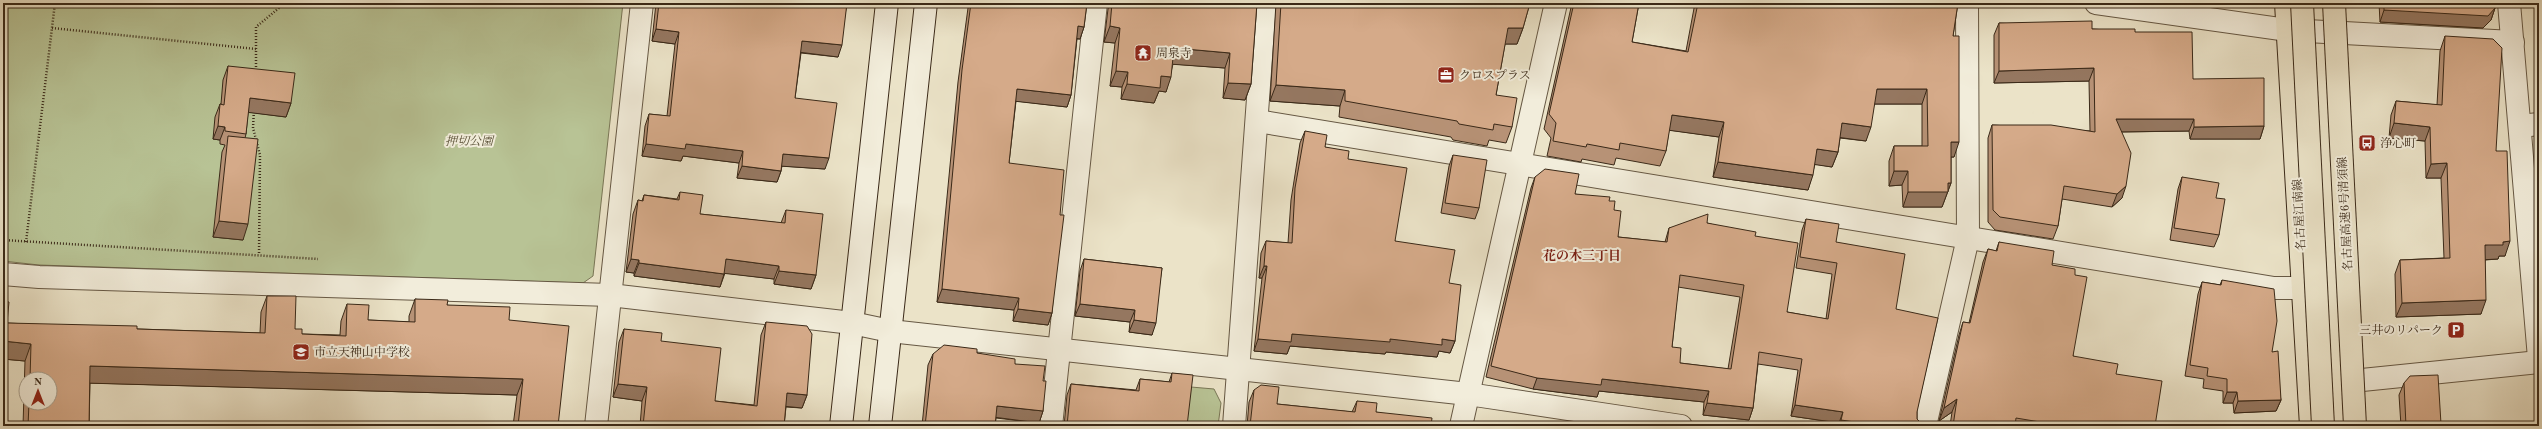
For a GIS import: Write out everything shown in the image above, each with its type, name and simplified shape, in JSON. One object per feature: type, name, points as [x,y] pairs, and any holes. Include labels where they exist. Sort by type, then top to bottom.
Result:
[{"type":"main road","name":"名古屋江南線","points":[[2286,3],[2311,426]]},
{"type":"main road","points":[[2302,3],[2323,426]]},
{"type":"main road","name":"名古屋高速6号清須線","points":[[2334,3],[2356,426]]},
{"type":"main road","points":[[2344,3],[2364,426]]},
{"type":"street","points":[[596,426],[642,3]]},
{"type":"street","points":[[841,426],[887,3]]},
{"type":"street","points":[[880,426],[926,3]]},
{"type":"street","points":[[1051,426],[1096,3]]},
{"type":"street","points":[[1234,426],[1240,368],[1265,3]]},
{"type":"street","points":[[1461,426],[1556,3]]},
{"type":"street","points":[[1925,426],[1968,238],[1967,3]]},
{"type":"street","points":[[2096,3],[2288,30],[2513,42]]},
{"type":"street","points":[[2509,3],[2513,42],[2529,125],[2539,358]]},
{"type":"street","points":[[1257,121],[2274,288],[2303,288]]},
{"type":"street","points":[[3,274],[38,277],[610,295],[852,323],[890,331],[1468,394],[1681,426]]},
{"type":"street","points":[[2362,380],[2539,362]]},
{"type":"path","points":[[26,242],[55,3]]},
{"type":"path","points":[[256,81],[256,27],[286,3]]},
{"type":"path","points":[[52,28],[256,48]]},
{"type":"path","points":[[254,104],[253,128],[260,155],[259,255]]},
{"type":"path","points":[[3,240],[322,259]]},
{"type":"green space","name":"押切公園","points":[[3,3],[623,3],[593,276],[583,283],[39,265],[3,261]]},
{"type":"green space","points":[[1191,387],[1214,389],[1221,403],[1218,426],[1185,426]]},
{"type":"building","points":[[659,3],[847,3],[842,45],[802,41],[795,98],[837,103],[829,158],[783,154],[781,171],[742,166],[743,151],[686,144],[685,149],[646,144],[649,114],[670,116],[679,32],[656,29]]},
{"type":"building","points":[[971,3],[1087,3],[1084,27],[1078,26],[1071,95],[1017,89],[1009,163],[1064,170],[1060,215],[1064,215],[1052,313],[1018,309],[1019,298],[942,289],[962,70]]},
{"type":"building","points":[[1112,3],[1257,3],[1251,84],[1228,83],[1230,53],[1174,48],[1171,77],[1161,76],[1160,88],[1127,84],[1128,72],[1116,71],[1120,28],[1110,26]]},
{"type":"building","points":[[1281,3],[1530,3],[1523,28],[1508,28],[1496,95],[1517,98],[1512,127],[1494,124],[1493,130],[1459,124],[1457,121],[1345,101],[1345,90],[1276,85]]},
{"type":"building","points":[[1574,3],[1639,3],[1632,42],[1688,52],[1698,3],[1958,3],[1953,36],[1959,36],[1959,142],[1951,142],[1951,183],[1948,183],[1948,192],[1908,192],[1908,171],[1894,171],[1894,146],[1928,146],[1927,89],[1877,89],[1871,127],[1842,123],[1838,152],[1817,149],[1813,175],[1718,162],[1724,122],[1672,115],[1666,151],[1620,143],[1619,150],[1587,144],[1586,147],[1553,141],[1556,123],[1549,114]]},
{"type":"building","points":[[2384,3],[2495,3],[2495,8],[2488,16],[2384,10]]},
{"type":"building","points":[[2092,21],[2092,29],[2135,29],[2135,32],[2192,32],[2193,79],[2264,78],[2264,126],[2194,127],[2194,119],[2116,119],[2131,153],[2126,186],[2117,194],[2064,186],[2058,226],[2000,217],[1993,210],[1992,125],[2051,125],[2095,132],[2094,68],[1999,71],[1999,23]]},
{"type":"building","points":[[2445,36],[2493,39],[2502,48],[2496,151],[2507,151],[2510,241],[2503,242],[2503,245],[2485,245],[2486,300],[2402,303],[2400,260],[2450,258],[2447,163],[2431,164],[2430,127],[2394,123],[2396,101],[2442,105]]},
{"type":"building","points":[[228,66],[295,73],[291,103],[250,98],[246,134],[225,131],[225,127],[218,126],[220,104],[224,105]]},
{"type":"building","points":[[1305,131],[1327,135],[1325,147],[1349,151],[1348,159],[1407,168],[1395,241],[1455,250],[1449,283],[1461,285],[1455,341],[1442,339],[1442,345],[1390,339],[1390,342],[1292,334],[1291,342],[1258,339],[1267,266],[1264,266],[1266,241],[1292,243],[1295,188]]},
{"type":"building","points":[[228,136],[258,139],[248,224],[219,221]]},
{"type":"building","points":[[1453,155],[1487,160],[1479,208],[1445,203]]},
{"type":"building","points":[[1545,169],[1579,174],[1575,194],[1610,197],[1609,201],[1615,201],[1614,210],[1621,211],[1618,237],[1667,242],[1669,228],[1708,214],[1707,223],[1756,232],[1755,236],[1798,243],[1787,312],[1828,319],[1837,263],[1800,257],[1806,219],[1839,224],[1836,242],[1905,254],[1896,309],[1938,318],[1917,412],[1917,419],[1922,424],[1919,426],[1882,426],[1841,420],[1843,412],[1795,405],[1802,359],[1759,352],[1753,408],[1707,403],[1709,391],[1602,379],[1601,385],[1537,378],[1491,366],[1535,177]],"holes":[[[1680,275],[1744,285],[1731,369],[1680,363],[1681,348],[1672,347]]]},
{"type":"building","points":[[2182,177],[2219,183],[2216,198],[2225,199],[2219,235],[2174,228]]},
{"type":"building","points":[[680,192],[703,195],[700,214],[785,223],[786,210],[823,214],[816,275],[779,271],[779,266],[726,259],[724,274],[639,263],[639,260],[631,259],[638,200],[643,201],[644,195],[679,200]]},
{"type":"building","points":[[1999,242],[2054,251],[2052,265],[2075,269],[2075,275],[2087,277],[2073,356],[2118,364],[2116,374],[2162,381],[2155,426],[2064,426],[2016,418],[2015,426],[1953,426],[1957,399],[1944,408],[1963,322],[1970,323],[1988,249],[1997,251]]},
{"type":"building","points":[[1084,259],[1162,268],[1156,323],[1134,320],[1135,310],[1080,304]]},
{"type":"building","points":[[2222,280],[2274,289],[2277,321],[2272,352],[2278,351],[2281,400],[2238,401],[2237,392],[2227,392],[2227,379],[2207,376],[2208,368],[2190,365],[2202,282],[2221,285]]},
{"type":"building","points":[[267,296],[296,296],[295,329],[302,329],[302,334],[346,336],[347,304],[369,305],[368,320],[415,322],[415,299],[448,300],[447,305],[510,307],[509,320],[569,326],[558,426],[518,426],[523,379],[90,366],[89,426],[28,426],[29,411],[58,411],[58,371],[30,371],[31,344],[3,341],[3,301],[9,302],[7,323],[137,326],[137,329],[265,333]]},
{"type":"building","points":[[766,322],[807,326],[812,334],[807,395],[787,393],[784,426],[761,424],[761,426],[643,426],[647,387],[618,384],[624,329],[662,333],[661,341],[721,348],[715,401],[757,406]]},
{"type":"building","points":[[944,345],[977,349],[977,353],[1015,359],[1015,364],[1045,366],[1043,381],[1046,381],[1043,411],[997,406],[995,426],[925,426],[933,354]]},
{"type":"building","points":[[1172,373],[1193,375],[1187,426],[1067,426],[1071,384],[1139,391],[1140,379],[1171,382]]},
{"type":"building","points":[[2438,375],[2441,424],[2504,422],[2504,426],[2406,426],[2404,383],[2410,376]]},
{"type":"building","points":[[1261,385],[1279,387],[1277,404],[1355,412],[1357,401],[1377,403],[1376,412],[1432,418],[1431,426],[1250,426],[1254,390]]},
{"type":"building","points":[[1582,424],[1595,426],[1581,426]]},
{"type":"place","name":"周泉寺","points":[[1143,53]]},
{"type":"place","name":"クロスプラス","points":[[1446,75]]},
{"type":"place","name":"浄心町","points":[[2367,143]]},
{"type":"place","name":"三井のリパーク","points":[[2456,330]]},
{"type":"place","name":"市立天神山中学校","points":[[301,352]]},
{"type":"district","name":"花の木三丁目","points":[[1582,255]]}]
